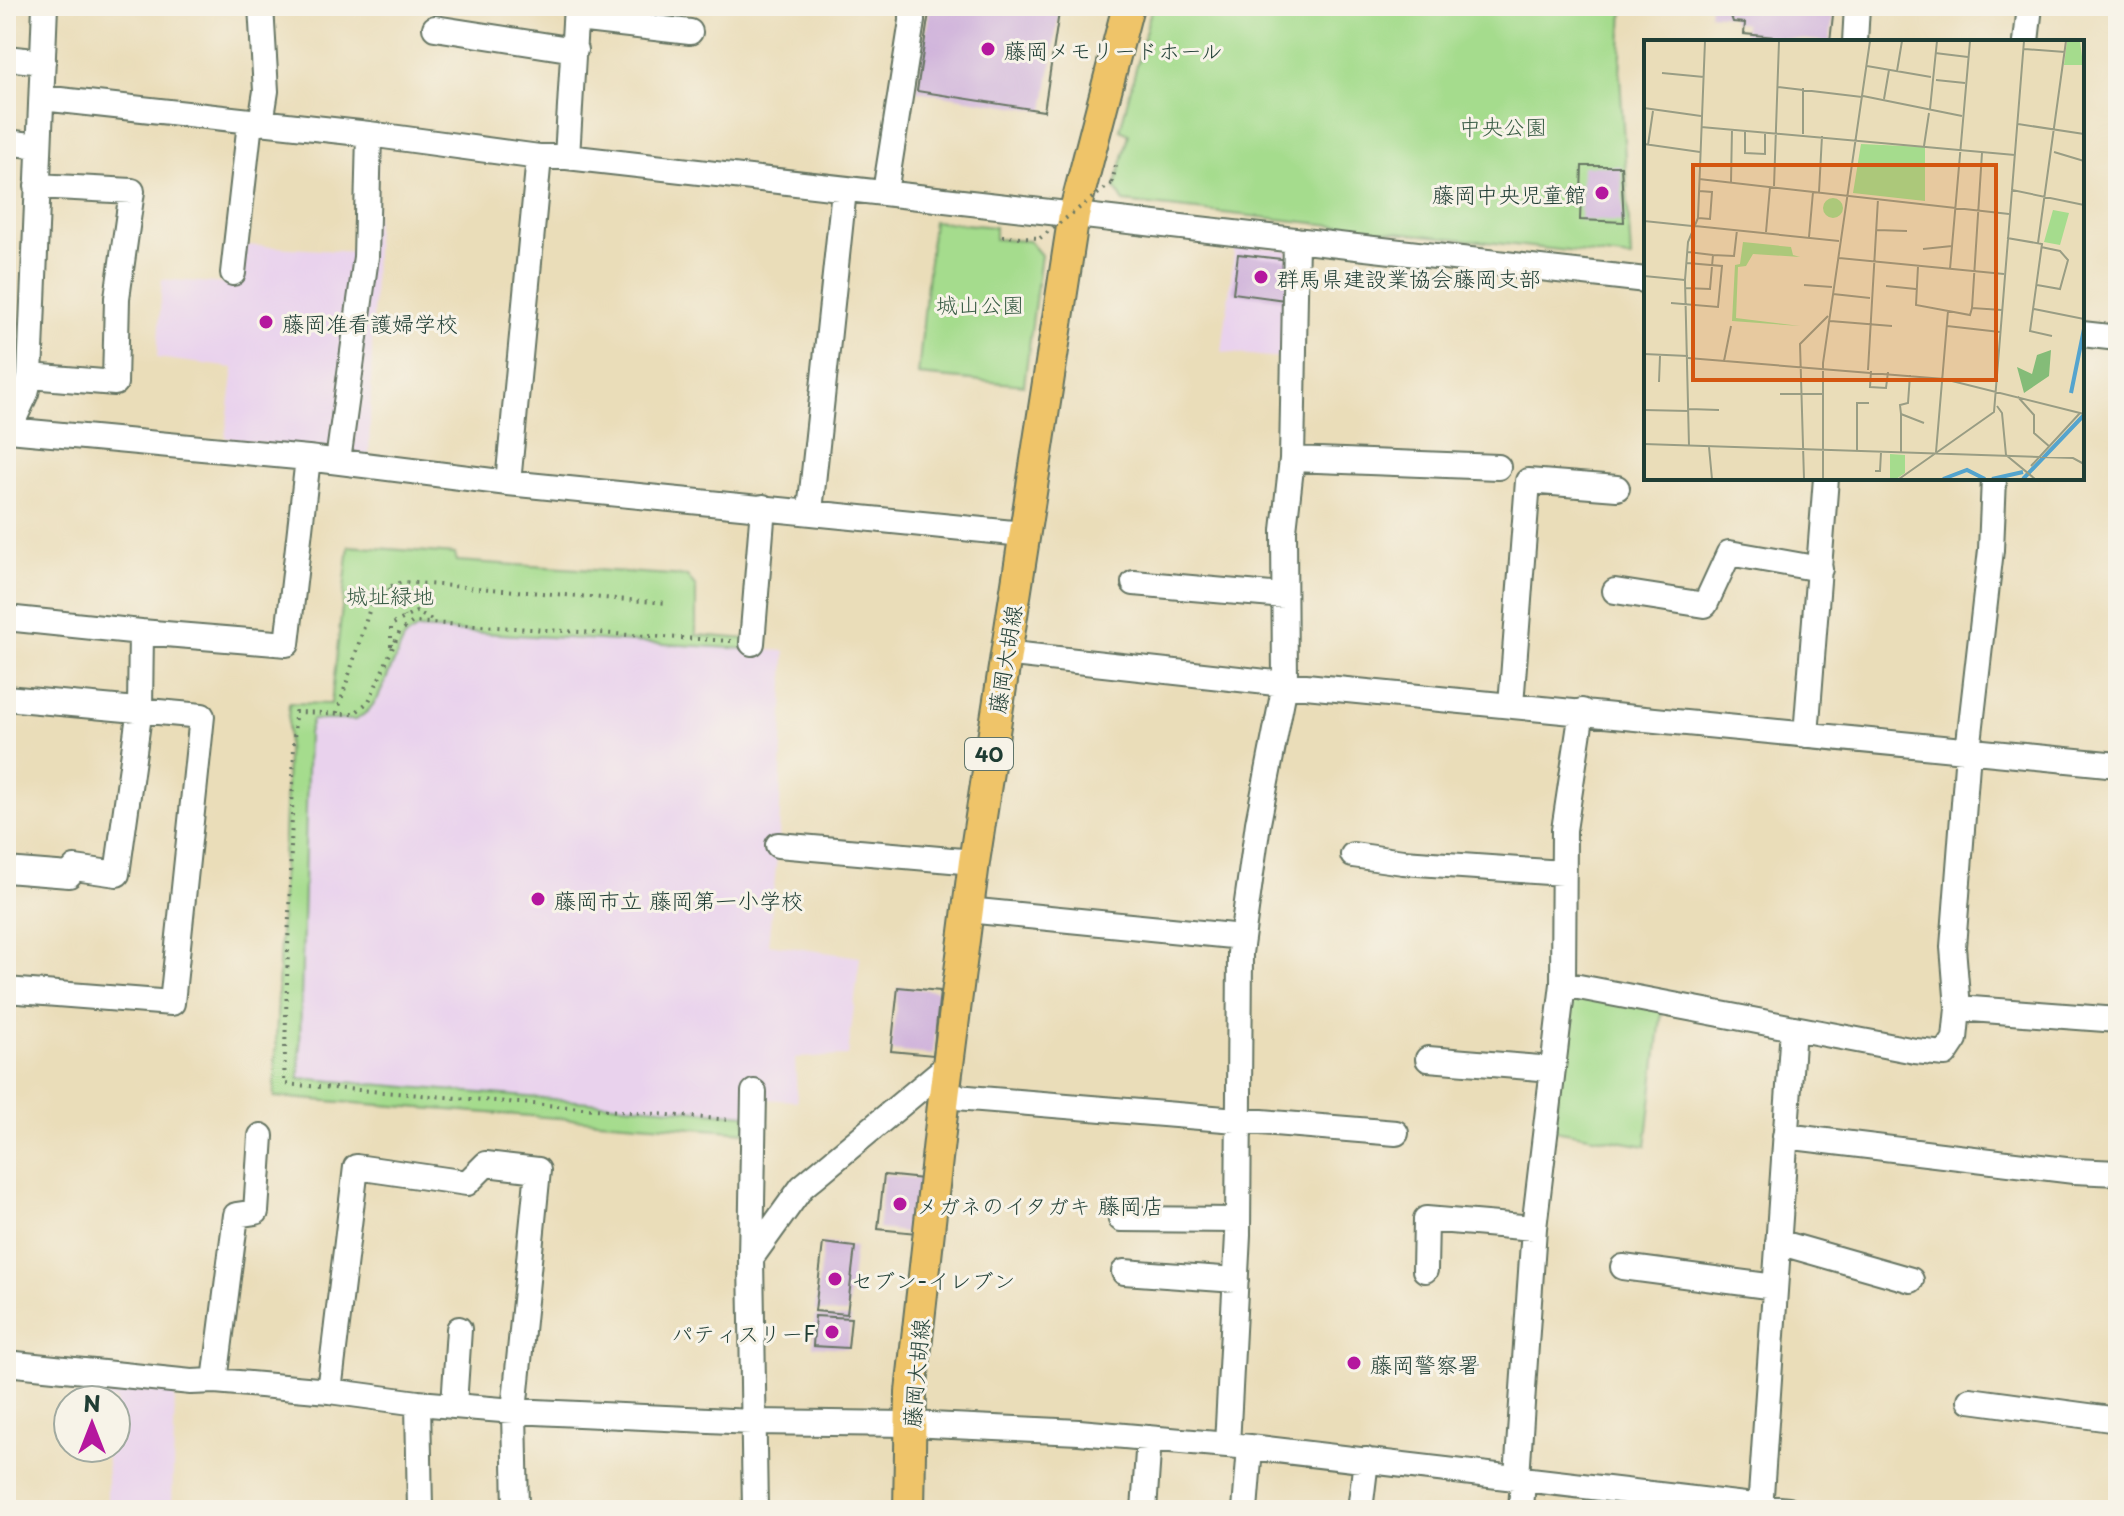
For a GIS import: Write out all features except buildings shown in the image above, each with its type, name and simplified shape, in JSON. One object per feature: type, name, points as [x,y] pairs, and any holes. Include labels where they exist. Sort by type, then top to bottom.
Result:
[{"type":"main road","name":"藤岡大胡線","points":[[909,1510],[909,1424],[947,1066],[1004,653],[1074,214],[1128,6]]},
{"type":"street","points":[[45,6],[30,376],[26,393],[8,430],[338,461],[508,483],[1023,534]]},
{"type":"street","points":[[233,273],[256,122],[266,91],[261,6]]},
{"type":"street","points":[[885,192],[912,6]]},
{"type":"street","points":[[1855,40],[1857,6]]},
{"type":"street","points":[[2026,40],[2030,6]]},
{"type":"street","points":[[567,157],[576,12],[690,32]]},
{"type":"street","points":[[435,28],[575,50]]},
{"type":"street","points":[[6,58],[43,62]]},
{"type":"street","points":[[42,98],[369,134],[539,157],[567,157],[844,190],[885,192],[1644,280]]},
{"type":"street","points":[[338,461],[366,257],[369,134]]},
{"type":"street","points":[[6,142],[39,146]]},
{"type":"street","points":[[508,483],[539,157]]},
{"type":"street","points":[[30,376],[115,383],[117,298],[132,191],[37,186]]},
{"type":"street","points":[[810,511],[844,190]]},
{"type":"street","points":[[1245,1510],[1239,1446],[1236,1280],[1242,937],[1258,823],[1285,684],[1284,530],[1292,459],[1296,240]]},
{"type":"street","points":[[2084,334],[2118,338]]},
{"type":"street","points":[[6,618],[287,644],[308,458]]},
{"type":"street","points":[[1292,459],[1498,467]]},
{"type":"street","points":[[1806,735],[1826,480]]},
{"type":"street","points":[[1563,984],[1915,1051],[1945,1054],[1955,1039],[1958,1008],[1953,947],[1968,751],[1991,550],[1994,480]]},
{"type":"street","points":[[1511,705],[1528,481],[1617,488]]},
{"type":"street","points":[[752,643],[763,507]]},
{"type":"street","points":[[1615,591],[1705,605],[1729,553],[1820,569]]},
{"type":"street","points":[[1134,583],[1284,596]]},
{"type":"street","points":[[6,870],[69,875],[75,868],[117,874],[140,708],[141,632]]},
{"type":"street","points":[[1004,653],[1285,684],[2118,765]]},
{"type":"street","points":[[6,698],[202,716],[172,1003],[6,990]]},
{"type":"street","points":[[1521,1510],[1520,1477],[1534,1228],[1563,984],[1564,830],[1582,711]]},
{"type":"street","points":[[778,845],[974,862]]},
{"type":"street","points":[[1353,855],[1403,862],[1563,873]]},
{"type":"street","points":[[967,910],[1242,937]]},
{"type":"street","points":[[1958,1008],[2118,1020]]},
{"type":"street","points":[[1760,1507],[1793,1028]]},
{"type":"street","points":[[1428,1059],[1553,1069]]},
{"type":"street","points":[[751,1258],[802,1187],[947,1066]]},
{"type":"street","points":[[754,1092],[751,1258],[755,1510]]},
{"type":"street","points":[[944,1096],[1396,1133]]},
{"type":"street","points":[[215,1381],[236,1215],[256,1212],[261,1136]]},
{"type":"street","points":[[1785,1136],[2074,1171],[2118,1173]]},
{"type":"street","points":[[329,1391],[356,1167],[467,1183],[486,1164],[538,1170],[514,1411],[516,1510]]},
{"type":"street","points":[[1121,1219],[1238,1220]]},
{"type":"street","points":[[1425,1270],[1426,1219],[1534,1228]]},
{"type":"street","points":[[1778,1242],[1911,1280]]},
{"type":"street","points":[[1623,1267],[1775,1287]]},
{"type":"street","points":[[1124,1272],[1236,1280]]},
{"type":"street","points":[[454,1405],[459,1329]]},
{"type":"street","points":[[6,1363],[191,1382],[215,1381],[329,1391],[514,1411],[1079,1432],[1239,1446],[1788,1510]]},
{"type":"street","points":[[1970,1400],[2118,1420]]},
{"type":"street","points":[[418,1403],[420,1510]]},
{"type":"street","points":[[1144,1510],[1149,1438]]},
{"type":"street","points":[[1360,1510],[1366,1460]]},
{"type":"path","points":[[1002,236],[1040,238],[1112,183],[1116,165]]},
{"type":"path","points":[[337,713],[375,592],[402,582],[667,603]]},
{"type":"path","points":[[389,588],[405,618]]},
{"type":"path","points":[[391,649],[391,625],[416,612],[436,622]]},
{"type":"path","points":[[752,643],[413,622],[400,631],[369,701],[354,714],[295,712],[284,1084],[754,1122]]},
{"type":"shaded area","name":"藤岡准看護婦学校","points":[[356,143],[378,144],[369,458],[225,438],[234,368],[157,358],[162,279],[238,285],[244,245],[354,252]]},
{"type":"shaded area","points":[[1235,244],[1288,250],[1288,359],[1222,352]]},
{"type":"shaded area","name":"藤岡市立 藤岡第一小学校","points":[[418,629],[785,651],[779,838],[768,944],[860,957],[848,1056],[795,1058],[797,1101],[747,1098],[746,1115],[299,1079],[308,733],[312,719],[356,720],[368,711],[378,698],[405,637]]},
{"type":"shaded area","points":[[132,1384],[175,1388],[172,1510],[107,1510],[107,1464],[132,1464]]},
{"type":"green space","name":"中央公園","points":[[1152,6],[1623,6],[1620,76],[1631,258],[1124,202],[1115,188],[1129,134],[1120,130]]},
{"type":"green space","name":"城山公園","points":[[933,221],[995,227],[995,239],[1029,241],[1041,255],[1024,385],[918,375]]},
{"type":"green space","name":"城址緑地","points":[[349,546],[455,554],[457,561],[687,576],[696,588],[696,635],[748,639],[747,649],[418,629],[405,637],[378,698],[368,711],[356,720],[312,720],[308,733],[299,1078],[746,1115],[746,1132],[274,1097],[289,703],[331,704]]},
{"type":"green space","points":[[1567,991],[1662,1009],[1646,1146],[1554,1130]]},
{"type":"place","name":"藤岡メモリードホール","points":[[988,49]]},
{"type":"place","name":"藤岡中央児童館","points":[[1602,193]]},
{"type":"place","name":"群馬県建設業協会藤岡支部","points":[[1261,277]]},
{"type":"place","name":"藤岡准看護婦学校","points":[[266,322]]},
{"type":"place","name":"藤岡市立 藤岡第一小学校","points":[[538,899]]},
{"type":"place","name":"メガネのイタガキ 藤岡店","points":[[900,1204]]},
{"type":"place","name":"セブン-イレブン","points":[[835,1279]]},
{"type":"place","name":"パティスリーF","points":[[832,1332]]},
{"type":"place","name":"藤岡警察署","points":[[1354,1363]]}]
